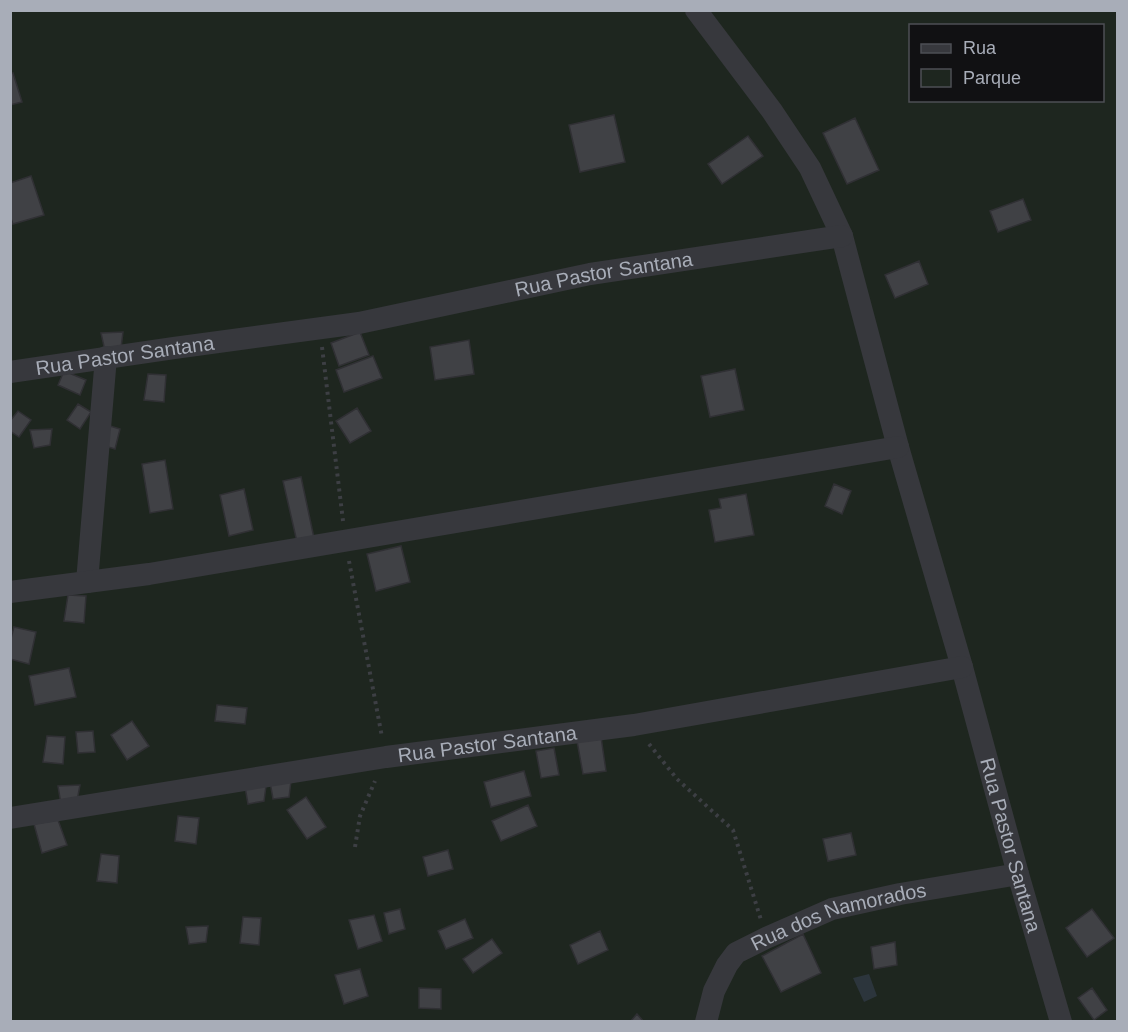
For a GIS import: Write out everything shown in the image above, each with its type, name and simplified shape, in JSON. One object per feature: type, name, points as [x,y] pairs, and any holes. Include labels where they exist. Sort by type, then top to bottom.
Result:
[{"type":"street","name":"Rua Pastor Santana","points":[[696,10],[772,111],[810,168],[842,236],[898,447],[1061,1022]]},
{"type":"street","name":"Rua Pastor Santana","points":[[10,372],[359,323],[590,274],[842,236]]},
{"type":"street","points":[[87,582],[106,357]]},
{"type":"street","points":[[10,592],[161,572],[898,447]]},
{"type":"street","name":"Rua Pastor Santana","points":[[10,818],[386,757],[634,725],[962,667]]},
{"type":"street","name":"Rua dos Namorados","points":[[706,1022],[714,991],[727,965],[736,953],[766,938],[832,909],[900,894],[1018,874]]},
{"type":"path","points":[[320,328],[346,541],[386,757],[360,816],[355,847]]},
{"type":"path","points":[[634,725],[677,780],[733,830],[766,938]]},
{"type":"green space","points":[[11,11],[1117,11],[1117,1021],[11,1021]]},
{"type":"shaded area","points":[[869,974],[877,996],[864,1002],[853,978]]},
{"type":"building","points":[[13,73],[22,102],[10,105],[10,74]]},
{"type":"building","points":[[614,115],[625,162],[580,172],[569,125]]},
{"type":"building","points":[[855,118],[879,170],[847,184],[823,133]]},
{"type":"building","points":[[748,136],[763,156],[722,184],[708,164]]},
{"type":"building","points":[[31,176],[44,215],[13,224],[10,216],[10,183]]},
{"type":"building","points":[[1023,199],[1031,220],[998,232],[990,211]]},
{"type":"building","points":[[919,261],[928,284],[895,298],[885,275]]},
{"type":"building","points":[[123,332],[121,348],[105,351],[101,333]]},
{"type":"building","points":[[360,332],[369,355],[339,366],[331,343]]},
{"type":"building","points":[[469,340],[474,374],[435,380],[430,347]]},
{"type":"building","points":[[373,356],[382,378],[344,392],[336,370]]},
{"type":"building","points":[[735,369],[744,410],[710,417],[701,376]]},
{"type":"building","points":[[64,371],[86,380],[80,395],[58,385]]},
{"type":"building","points":[[148,374],[166,375],[164,402],[144,400]]},
{"type":"building","points":[[78,404],[91,412],[80,429],[67,420]]},
{"type":"building","points":[[357,408],[371,431],[350,443],[336,421]]},
{"type":"building","points":[[18,411],[31,420],[19,437],[10,431],[10,421]]},
{"type":"building","points":[[110,426],[120,429],[115,449],[105,446]]},
{"type":"building","points":[[52,429],[50,445],[34,448],[30,430]]},
{"type":"building","points":[[165,460],[173,509],[150,513],[142,464]]},
{"type":"building","points":[[301,477],[314,538],[297,542],[283,481]]},
{"type":"building","points":[[834,484],[851,491],[842,514],[825,506]]},
{"type":"building","points":[[244,489],[253,530],[229,536],[220,495]]},
{"type":"building","points":[[746,494],[754,535],[715,542],[709,510],[721,508],[719,499]]},
{"type":"building","points":[[401,546],[410,582],[376,591],[367,554]]},
{"type":"building","points":[[68,595],[86,596],[84,623],[64,621]]},
{"type":"building","points":[[14,627],[36,632],[29,664],[10,659],[10,642]]},
{"type":"building","points":[[69,668],[76,697],[35,705],[29,676]]},
{"type":"building","points":[[217,705],[247,708],[245,724],[215,721]]},
{"type":"building","points":[[132,721],[149,746],[127,760],[111,735]]},
{"type":"building","points":[[93,731],[95,752],[78,753],[76,732]]},
{"type":"building","points":[[47,736],[65,737],[63,764],[43,762]]},
{"type":"building","points":[[601,737],[606,771],[583,774],[577,741]]},
{"type":"building","points":[[554,748],[559,775],[541,778],[536,751]]},
{"type":"building","points":[[524,771],[531,796],[491,807],[484,782]]},
{"type":"building","points":[[291,781],[289,797],[273,799],[270,782]]},
{"type":"building","points":[[80,785],[77,801],[61,804],[58,786]]},
{"type":"building","points":[[266,786],[264,801],[248,804],[245,787]]},
{"type":"building","points":[[306,797],[326,827],[307,839],[287,810]]},
{"type":"building","points":[[528,805],[537,826],[501,841],[492,821]]},
{"type":"building","points":[[178,816],[199,818],[196,844],[175,841]]},
{"type":"building","points":[[58,820],[67,845],[42,853],[34,824]]},
{"type":"building","points":[[851,833],[856,855],[828,861],[823,839]]},
{"type":"building","points":[[448,850],[453,869],[428,876],[423,857]]},
{"type":"building","points":[[101,854],[119,856],[117,883],[97,881]]},
{"type":"building","points":[[400,909],[405,929],[389,934],[384,913]]},
{"type":"building","points":[[1092,909],[1114,938],[1087,957],[1066,928]]},
{"type":"building","points":[[374,915],[382,941],[358,949],[349,920]]},
{"type":"building","points":[[243,917],[261,918],[259,945],[240,943]]},
{"type":"building","points":[[465,919],[473,938],[446,949],[438,931]]},
{"type":"building","points":[[208,926],[206,942],[189,944],[186,927]]},
{"type":"building","points":[[600,931],[608,950],[578,964],[570,945]]},
{"type":"building","points":[[803,934],[821,973],[781,992],[762,956]]},
{"type":"building","points":[[492,939],[502,953],[473,973],[463,959]]},
{"type":"building","points":[[895,942],[897,965],[874,969],[871,947]]},
{"type":"building","points":[[360,969],[368,996],[344,1004],[335,975]]},
{"type":"building","points":[[419,988],[441,989],[441,1009],[419,1008]]},
{"type":"building","points":[[1092,988],[1107,1010],[1094,1020],[1078,998]]},
{"type":"building","points":[[637,1014],[644,1022],[630,1022]]}]
